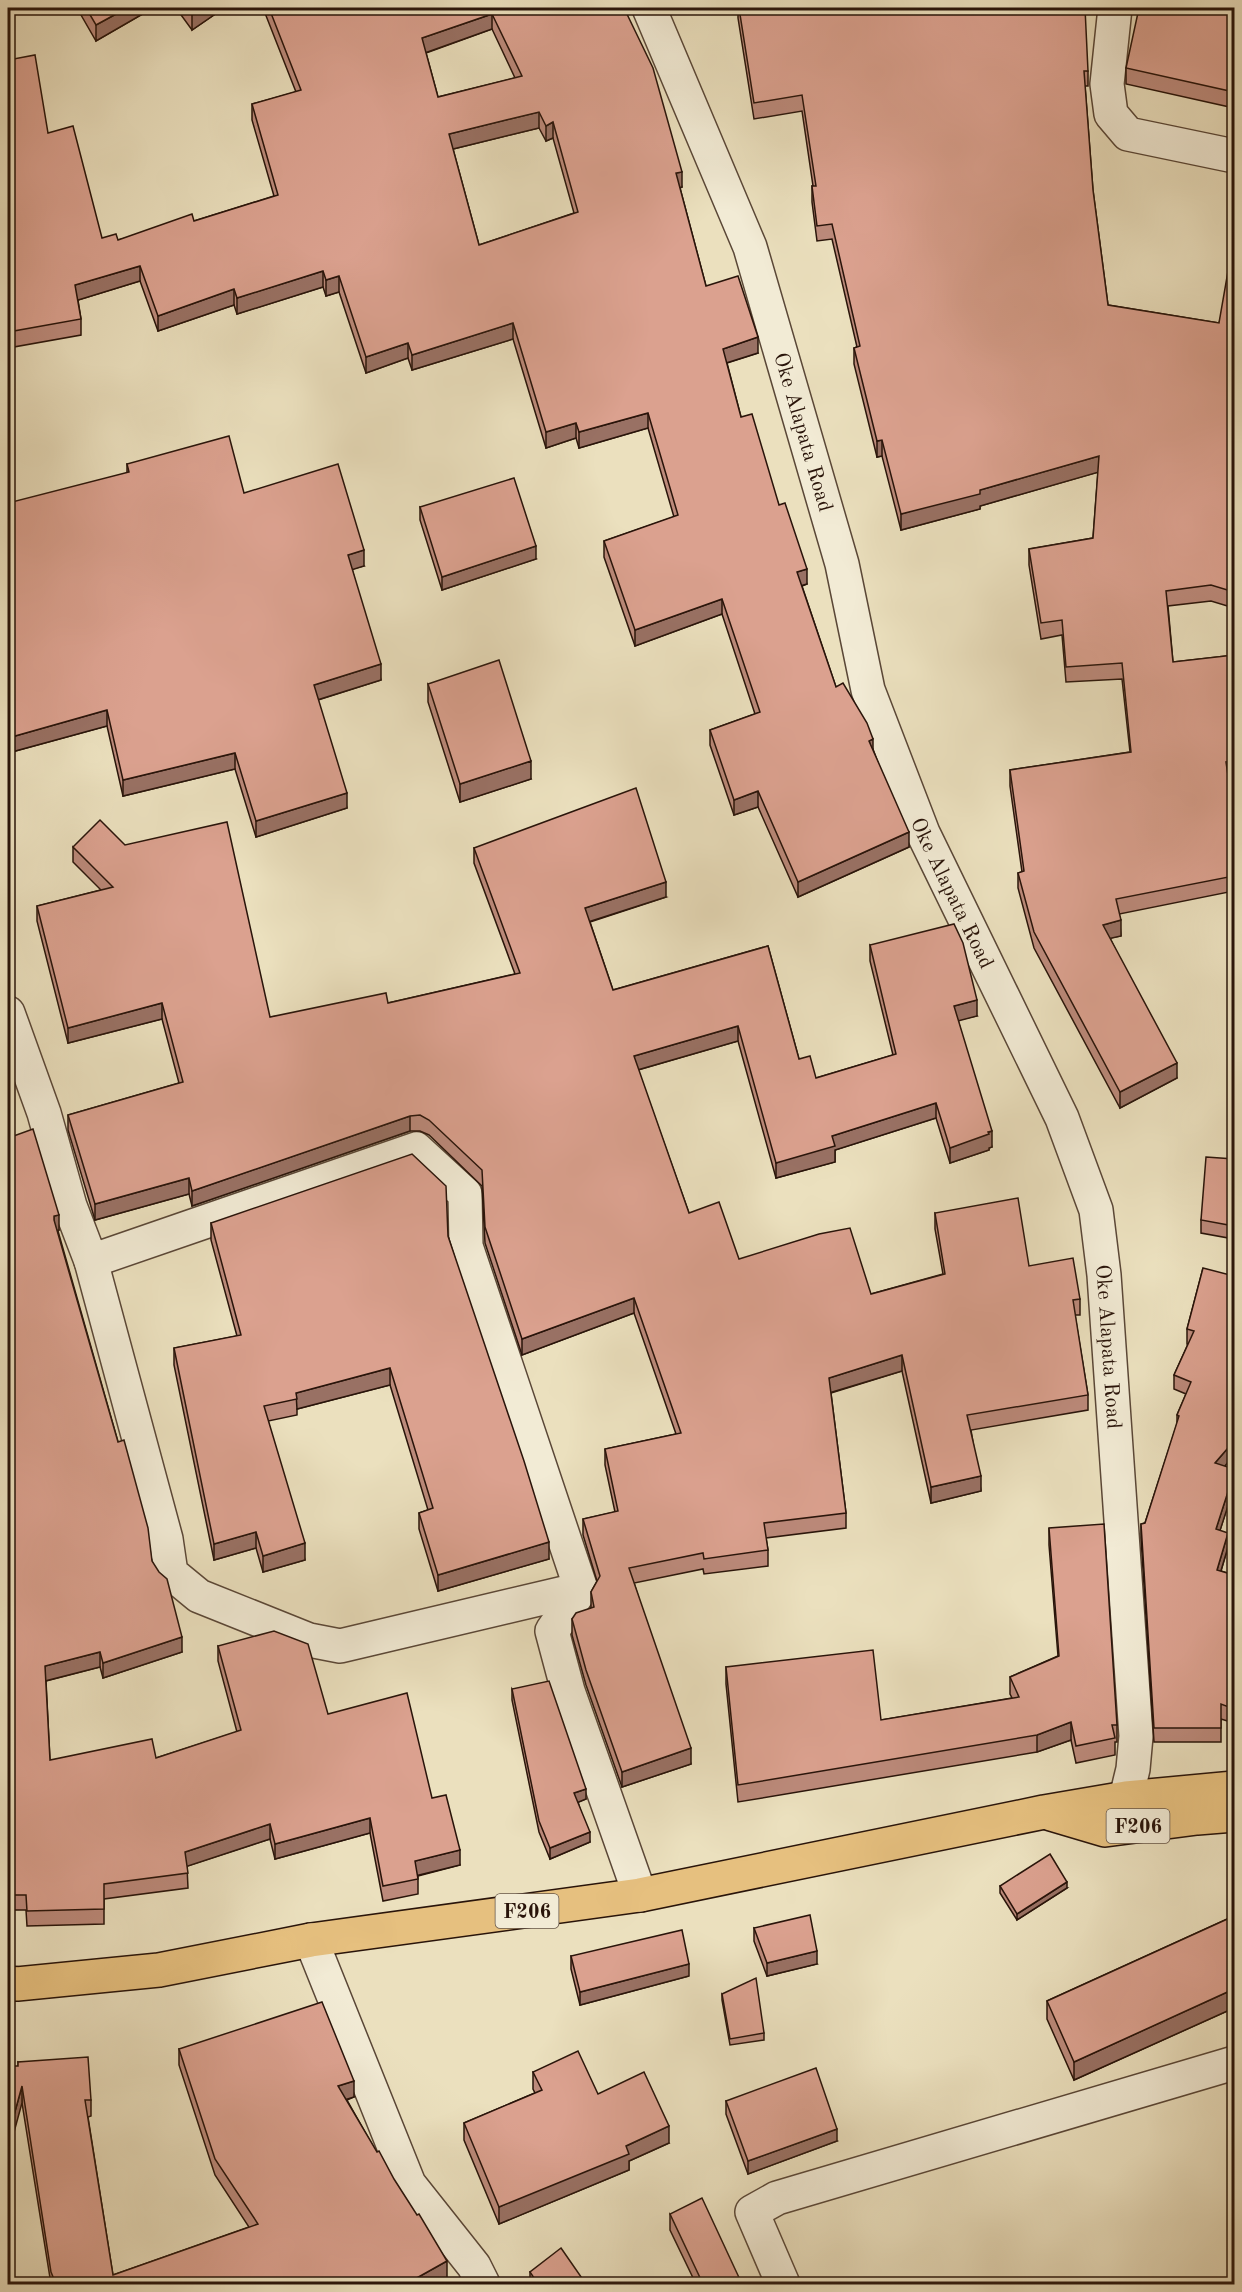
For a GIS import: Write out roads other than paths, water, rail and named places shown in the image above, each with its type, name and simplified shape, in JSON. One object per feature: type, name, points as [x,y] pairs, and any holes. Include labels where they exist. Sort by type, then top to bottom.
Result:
[{"type":"main road","name":"F206","points":[[8,1983],[159,1971],[311,1940],[640,1895],[1044,1812],[1126,1798],[1234,1788]]},
{"type":"main road","name":"F206","points":[[1044,1812],[1105,1830],[1234,1815]]},
{"type":"street","name":"Oke Alapata Road","points":[[649,8],[750,247],[842,564],[868,690],[923,833],[1062,1118],[1096,1210],[1104,1275],[1136,1736],[1133,1769],[1126,1798],[1105,1830]]},
{"type":"street","points":[[1115,8],[1107,84],[1111,114],[1128,134],[1234,156]]},
{"type":"street","points":[[8,1013],[44,1113],[70,1206],[91,1261],[166,1539],[171,1573],[199,1596],[309,1640],[340,1646],[581,1589]]},
{"type":"street","points":[[91,1261],[416,1149],[465,1194],[466,1246],[581,1589]]},
{"type":"street","points":[[581,1589],[552,1631],[568,1691],[640,1895]]},
{"type":"street","points":[[311,1940],[409,2184],[474,2266],[483,2284]]},
{"type":"street","points":[[783,2284],[752,2212],[777,2198],[1234,2063]]}]
